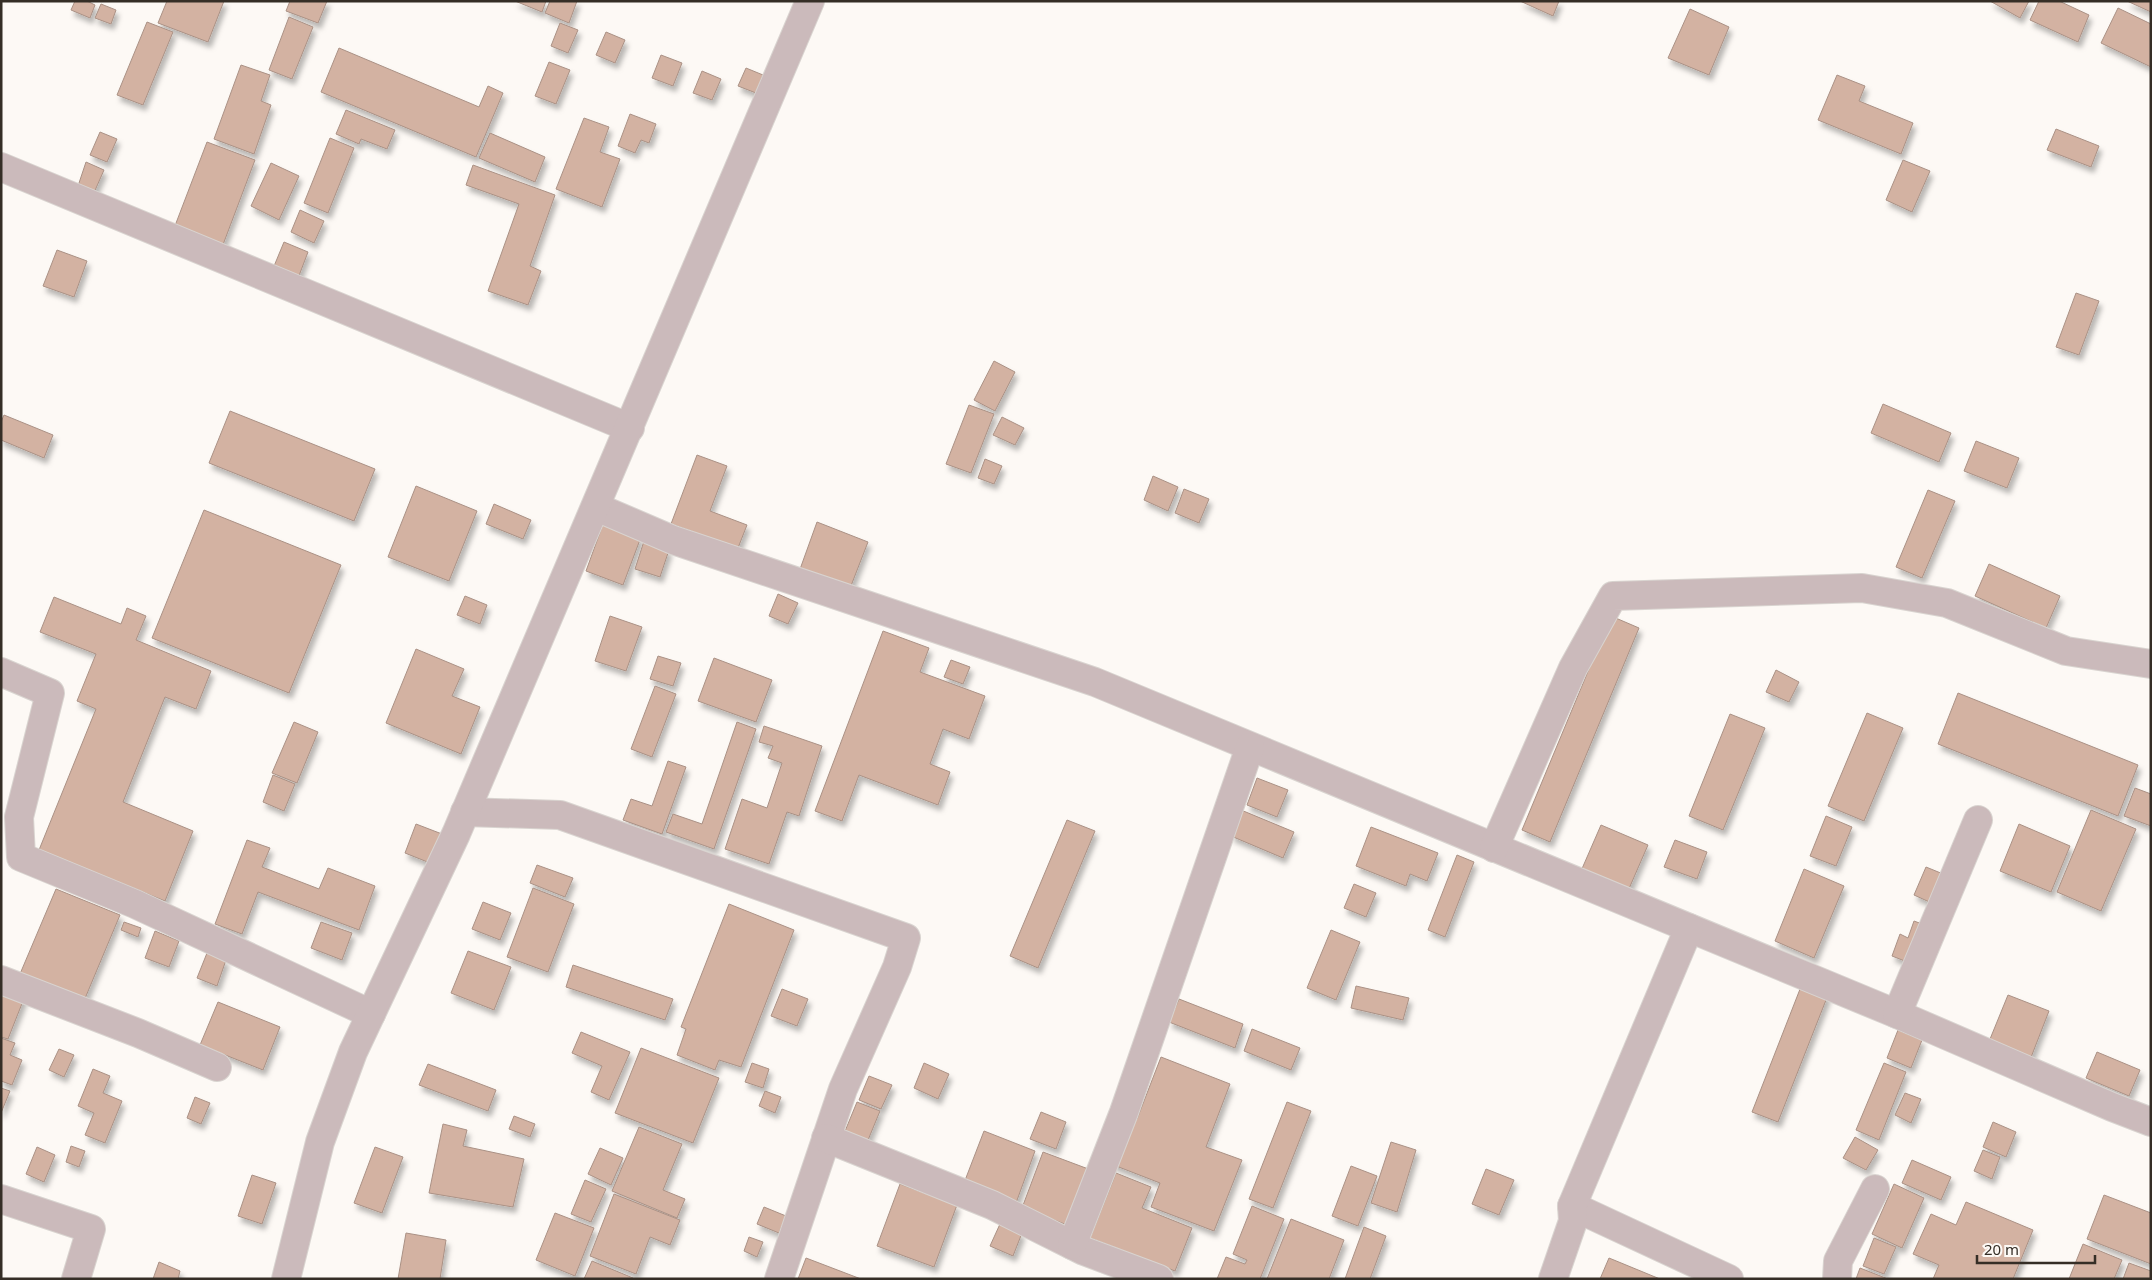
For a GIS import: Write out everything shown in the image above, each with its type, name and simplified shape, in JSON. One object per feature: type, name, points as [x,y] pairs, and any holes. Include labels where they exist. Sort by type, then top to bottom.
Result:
[{"type":"street","points":[[286,1279],[320,1142],[353,1052],[465,812],[630,428],[810,1]]},
{"type":"street","points":[[1,168],[630,428]]},
{"type":"street","points":[[596,507],[673,540],[1095,682],[1897,1014],[2151,1122]]},
{"type":"street","points":[[1494,848],[1573,668],[1613,596],[1862,588],[1947,603],[2066,651],[2151,664]]},
{"type":"street","points":[[1,672],[50,693],[19,817],[21,857],[135,904],[371,1014]]},
{"type":"street","points":[[1072,1245],[1124,1112],[1250,747]]},
{"type":"street","points":[[465,812],[560,815],[906,938],[897,967],[844,1089],[779,1279]]},
{"type":"street","points":[[1897,1014],[1978,820]]},
{"type":"street","points":[[1553,1279],[1573,1221],[1572,1206],[1689,928]]},
{"type":"street","points":[[1,980],[138,1033],[217,1067]]},
{"type":"street","points":[[826,1138],[992,1205],[1072,1245],[1159,1279]]},
{"type":"street","points":[[1837,1279],[1838,1261],[1875,1189]]},
{"type":"street","points":[[1,1199],[91,1229],[76,1279]]},
{"type":"street","points":[[1572,1206],[1729,1279]]},
{"type":"building","points":[[75,1],[87,1],[95,5],[90,18],[71,10]]},
{"type":"building","points":[[167,1],[224,1],[208,42],[158,23]]},
{"type":"building","points":[[290,1],[327,1],[318,23],[286,11]]},
{"type":"building","points":[[515,1],[546,1],[542,12]]},
{"type":"building","points":[[550,1],[577,1],[569,23],[545,13]]},
{"type":"building","points":[[1520,1],[1559,1],[1553,16]]},
{"type":"building","points":[[1990,1],[2029,1],[2020,18]]},
{"type":"building","points":[[2039,1],[2059,1],[2089,15],[2078,42],[2030,20]]},
{"type":"building","points":[[2127,1],[2151,1],[2151,12]]},
{"type":"building","points":[[101,4],[116,10],[111,24],[95,18]]},
{"type":"building","points":[[2118,8],[2151,24],[2151,67],[2101,43]]},
{"type":"building","points":[[1690,9],[1729,27],[1709,75],[1668,58]]},
{"type":"building","points":[[289,17],[313,27],[292,79],[269,70]]},
{"type":"building","points":[[147,22],[173,32],[143,105],[117,95]]},
{"type":"building","points":[[560,23],[578,30],[568,53],[551,46]]},
{"type":"building","points":[[606,32],[625,40],[615,63],[596,55]]},
{"type":"building","points":[[339,48],[479,107],[488,86],[503,93],[476,157],[321,92]]},
{"type":"building","points":[[661,55],[682,63],[673,86],[652,78]]},
{"type":"building","points":[[549,62],[570,70],[556,104],[535,96]]},
{"type":"building","points":[[241,65],[270,75],[261,101],[271,105],[254,154],[214,139]]},
{"type":"building","points":[[746,68],[763,75],[756,93],[738,86]]},
{"type":"building","points":[[702,71],[721,79],[712,100],[693,93]]},
{"type":"building","points":[[1837,75],[1865,86],[1859,101],[1913,123],[1901,154],[1818,120]]},
{"type":"building","points":[[346,110],[395,130],[387,149],[361,139],[359,144],[336,134]]},
{"type":"building","points":[[630,114],[656,124],[649,143],[641,140],[635,153],[618,146]]},
{"type":"building","points":[[584,118],[609,127],[600,152],[620,159],[602,207],[556,189]]},
{"type":"building","points":[[2056,129],[2099,146],[2091,167],[2047,150]]},
{"type":"building","points":[[100,132],[117,139],[107,162],[90,155]]},
{"type":"building","points":[[490,133],[545,157],[535,182],[479,158]]},
{"type":"building","points":[[330,138],[354,148],[328,213],[304,203]]},
{"type":"building","points":[[207,142],[255,160],[221,250],[173,231]]},
{"type":"building","points":[[1903,160],[1930,171],[1912,212],[1886,200]]},
{"type":"building","points":[[86,162],[104,170],[93,195],[77,189]]},
{"type":"building","points":[[271,163],[299,176],[279,220],[251,206]]},
{"type":"building","points":[[473,165],[555,195],[530,266],[541,271],[528,305],[488,291],[519,204],[466,185]]},
{"type":"building","points":[[300,210],[324,221],[314,243],[291,232]]},
{"type":"building","points":[[284,242],[308,252],[297,281],[272,271]]},
{"type":"building","points":[[57,250],[87,261],[74,297],[43,286]]},
{"type":"building","points":[[2076,293],[2099,301],[2079,355],[2056,347]]},
{"type":"building","points":[[994,361],[1015,372],[995,411],[974,400]]},
{"type":"building","points":[[1883,404],[1951,433],[1939,462],[1871,433]]},
{"type":"building","points":[[969,405],[994,414],[971,473],[946,464]]},
{"type":"building","points":[[230,411],[375,469],[354,521],[209,463]]},
{"type":"building","points":[[4,415],[53,435],[44,458],[1,440],[1,422]]},
{"type":"building","points":[[1002,417],[1024,428],[1015,445],[993,435]]},
{"type":"building","points":[[1976,441],[2019,458],[2007,488],[1964,471]]},
{"type":"building","points":[[697,455],[727,466],[710,511],[747,525],[738,548],[671,524]]},
{"type":"building","points":[[985,459],[1002,466],[994,484],[978,478]]},
{"type":"building","points":[[1153,476],[1178,487],[1168,511],[1144,500]]},
{"type":"building","points":[[416,486],[477,511],[449,581],[388,557]]},
{"type":"building","points":[[1184,489],[1209,499],[1199,523],[1175,513]]},
{"type":"building","points":[[1928,490],[1955,501],[1922,578],[1896,567]]},
{"type":"building","points":[[494,504],[531,520],[523,539],[486,524]]},
{"type":"building","points":[[204,510],[341,565],[289,693],[152,638]]},
{"type":"building","points":[[817,522],[868,542],[849,591],[799,572]]},
{"type":"building","points":[[603,524],[641,537],[623,585],[586,571]]},
{"type":"building","points":[[644,541],[669,550],[660,577],[635,569]]},
{"type":"building","points":[[1989,564],[2060,596],[2046,628],[1975,596]]},
{"type":"building","points":[[778,594],[798,603],[788,624],[769,616]]},
{"type":"building","points":[[465,596],[487,605],[480,624],[457,615]]},
{"type":"building","points":[[54,597],[121,624],[127,608],[146,616],[136,640],[211,671],[196,709],[165,697],[123,802],[193,831],[165,901],[39,850],[96,709],[77,701],[96,654],[40,632]]},
{"type":"building","points":[[610,616],[642,627],[626,671],[595,661]]},
{"type":"building","points":[[1611,616],[1639,628],[1550,842],[1522,830]]},
{"type":"building","points":[[883,631],[929,648],[920,672],[985,696],[969,739],[943,729],[930,764],[950,772],[938,805],[859,775],[842,821],[815,811]]},
{"type":"building","points":[[416,649],[464,669],[452,696],[480,707],[461,754],[386,723]]},
{"type":"building","points":[[658,656],[681,663],[673,686],[650,679]]},
{"type":"building","points":[[714,658],[772,680],[756,722],[698,701]]},
{"type":"building","points":[[951,660],[970,667],[963,684],[944,677]]},
{"type":"building","points":[[1776,670],[1799,682],[1789,702],[1766,692]]},
{"type":"building","points":[[655,686],[676,694],[652,757],[631,749]]},
{"type":"building","points":[[1958,693],[2138,765],[2118,816],[1938,744]]},
{"type":"building","points":[[1867,713],[1903,728],[1864,821],[1828,806]]},
{"type":"building","points":[[1730,714],[1765,728],[1723,830],[1689,816]]},
{"type":"building","points":[[294,722],[318,732],[297,783],[272,773]]},
{"type":"building","points":[[737,722],[756,729],[714,849],[666,832],[673,814],[702,824]]},
{"type":"building","points":[[764,726],[822,746],[799,816],[787,812],[769,864],[725,849],[742,799],[767,808],[782,763],[768,758],[773,746],[759,742]]},
{"type":"building","points":[[668,761],[686,767],[662,834],[623,820],[631,799],[652,806]]},
{"type":"building","points":[[273,775],[295,784],[284,811],[263,802]]},
{"type":"building","points":[[1257,778],[1288,790],[1277,817],[1247,805]]},
{"type":"building","points":[[2135,788],[2151,794],[2151,826],[2124,816]]},
{"type":"building","points":[[1241,810],[1294,832],[1283,858],[1231,836]]},
{"type":"building","points":[[2091,810],[2136,829],[2101,911],[2057,892]]},
{"type":"building","points":[[1826,816],[1852,827],[1836,866],[1810,856]]},
{"type":"building","points":[[1067,820],[1095,831],[1038,968],[1010,956]]},
{"type":"building","points":[[416,824],[442,834],[430,863],[405,853]]},
{"type":"building","points":[[2019,824],[2070,846],[2051,892],[2000,871]]},
{"type":"building","points":[[1601,825],[1648,845],[1628,891],[1581,871]]},
{"type":"building","points":[[1371,827],[1438,853],[1427,881],[1410,874],[1406,886],[1356,866]]},
{"type":"building","points":[[247,840],[270,848],[262,867],[319,889],[328,868],[375,886],[359,930],[258,892],[242,934],[215,924]]},
{"type":"building","points":[[1675,840],[1707,852],[1697,879],[1664,867]]},
{"type":"building","points":[[1457,855],[1474,862],[1445,937],[1428,930]]},
{"type":"building","points":[[537,865],[573,878],[565,897],[530,883]]},
{"type":"building","points":[[1926,867],[1948,876],[1936,905],[1914,895]]},
{"type":"building","points":[[1804,869],[1844,886],[1814,958],[1775,941]]},
{"type":"building","points":[[1354,884],[1376,893],[1366,917],[1344,908]]},
{"type":"building","points":[[533,888],[574,904],[548,972],[507,957]]},
{"type":"building","points":[[56,889],[120,915],[81,1008],[17,981]]},
{"type":"building","points":[[483,902],[511,913],[500,940],[472,929]]},
{"type":"building","points":[[729,904],[794,930],[741,1067],[719,1060],[715,1070],[677,1055],[686,1029],[681,1027]]},
{"type":"building","points":[[1914,921],[1930,927],[1915,965],[1892,956],[1900,934],[1908,938]]},
{"type":"building","points":[[124,922],[141,928],[138,937],[121,930]]},
{"type":"building","points":[[321,922],[352,933],[342,960],[311,948]]},
{"type":"building","points":[[1331,930],[1360,942],[1336,1000],[1307,988]]},
{"type":"building","points":[[155,931],[179,941],[169,967],[145,958]]},
{"type":"building","points":[[468,951],[511,967],[494,1010],[451,993]]},
{"type":"building","points":[[207,953],[226,960],[217,986],[197,978]]},
{"type":"building","points":[[573,965],[673,999],[665,1020],[566,987]]},
{"type":"building","points":[[1802,984],[1828,995],[1778,1122],[1752,1112]]},
{"type":"building","points":[[1356,986],[1409,998],[1403,1020],[1351,1008]]},
{"type":"building","points":[[1,987],[25,996],[8,1039],[1,1037]]},
{"type":"building","points":[[782,989],[808,999],[797,1026],[771,1016]]},
{"type":"building","points":[[2008,995],[2049,1011],[2030,1060],[1988,1044]]},
{"type":"building","points":[[1179,999],[1243,1024],[1235,1048],[1169,1022]]},
{"type":"building","points":[[218,1002],[280,1027],[263,1070],[200,1045]]},
{"type":"building","points":[[1252,1029],[1300,1048],[1291,1070],[1244,1051]]},
{"type":"building","points":[[1898,1030],[1922,1040],[1911,1068],[1887,1058]]},
{"type":"building","points":[[581,1032],[630,1052],[609,1100],[591,1092],[602,1066],[572,1053]]},
{"type":"building","points":[[1,1038],[15,1043],[10,1055],[22,1060],[12,1085],[1,1081]]},
{"type":"building","points":[[641,1048],[719,1078],[693,1143],[615,1113]]},
{"type":"building","points":[[59,1049],[74,1055],[64,1077],[49,1070]]},
{"type":"building","points":[[2097,1052],[2140,1070],[2129,1096],[2086,1078]]},
{"type":"building","points":[[1161,1057],[1230,1084],[1206,1147],[1242,1160],[1214,1231],[1151,1207],[1160,1183],[1111,1164],[1130,1117],[1137,1119]]},
{"type":"building","points":[[752,1063],[769,1069],[763,1088],[745,1082]]},
{"type":"building","points":[[924,1063],[949,1074],[938,1099],[914,1088]]},
{"type":"building","points":[[1884,1063],[1906,1072],[1879,1140],[1856,1130]]},
{"type":"building","points":[[428,1064],[496,1090],[488,1111],[419,1085]]},
{"type":"building","points":[[93,1069],[110,1076],[103,1093],[122,1101],[105,1143],[85,1135],[94,1113],[78,1106]]},
{"type":"building","points":[[869,1076],[892,1085],[881,1109],[859,1100]]},
{"type":"building","points":[[1,1088],[10,1091],[1,1113]]},
{"type":"building","points":[[765,1091],[781,1097],[775,1113],[759,1106]]},
{"type":"building","points":[[1905,1093],[1921,1099],[1911,1123],[1895,1115]]},
{"type":"building","points":[[195,1097],[210,1103],[201,1124],[187,1118]]},
{"type":"building","points":[[857,1102],[880,1111],[866,1145],[843,1136]]},
{"type":"building","points":[[1287,1102],[1311,1111],[1273,1208],[1249,1199]]},
{"type":"building","points":[[1041,1112],[1066,1122],[1056,1149],[1030,1139]]},
{"type":"building","points":[[514,1116],[535,1124],[530,1137],[509,1129]]},
{"type":"building","points":[[1993,1122],[2016,1132],[2006,1157],[1983,1147]]},
{"type":"building","points":[[443,1124],[467,1130],[463,1146],[524,1159],[513,1207],[429,1193]]},
{"type":"building","points":[[639,1127],[682,1144],[663,1190],[685,1199],[677,1218],[612,1191]]},
{"type":"building","points":[[984,1131],[1035,1151],[1016,1203],[964,1183]]},
{"type":"building","points":[[1855,1137],[1878,1150],[1866,1170],[1843,1158]]},
{"type":"building","points":[[1391,1142],[1416,1150],[1397,1212],[1371,1203]]},
{"type":"building","points":[[71,1146],[85,1151],[79,1167],[66,1162]]},
{"type":"building","points":[[37,1147],[55,1155],[44,1182],[26,1174]]},
{"type":"building","points":[[375,1147],[403,1157],[382,1213],[354,1203]]},
{"type":"building","points":[[600,1148],[623,1158],[611,1185],[588,1174]]},
{"type":"building","points":[[1983,1150],[2000,1157],[1992,1179],[1974,1171]]},
{"type":"building","points":[[1043,1152],[1091,1170],[1070,1226],[1022,1208]]},
{"type":"building","points":[[1912,1160],[1951,1177],[1941,1200],[1902,1183]]},
{"type":"building","points":[[1351,1166],[1377,1176],[1358,1226],[1332,1216]]},
{"type":"building","points":[[1486,1169],[1514,1180],[1499,1215],[1472,1204]]},
{"type":"building","points":[[1116,1173],[1151,1187],[1142,1208],[1192,1228],[1175,1271],[1090,1238]]},
{"type":"building","points":[[252,1175],[276,1183],[262,1224],[238,1216]]},
{"type":"building","points":[[585,1180],[606,1189],[591,1222],[571,1214]]},
{"type":"building","points":[[900,1184],[957,1205],[934,1267],[877,1246]]},
{"type":"building","points":[[1894,1184],[1924,1198],[1902,1248],[1872,1234]]},
{"type":"building","points":[[614,1194],[680,1220],[670,1245],[650,1237],[636,1274],[590,1256]]},
{"type":"building","points":[[2104,1195],[2151,1213],[2151,1264],[2087,1239]]},
{"type":"building","points":[[1966,1202],[2033,1230],[2013,1279],[1933,1279],[1939,1265],[1913,1254],[1931,1214],[1956,1225]]},
{"type":"building","points":[[1252,1206],[1284,1219],[1260,1279],[1217,1279],[1226,1257],[1245,1264],[1247,1260],[1233,1254]]},
{"type":"building","points":[[764,1207],[786,1216],[779,1233],[757,1224]]},
{"type":"building","points":[[555,1213],[594,1228],[575,1276],[536,1260]]},
{"type":"building","points":[[1291,1219],[1344,1240],[1329,1279],[1267,1279]]},
{"type":"building","points":[[1000,1224],[1022,1233],[1013,1256],[990,1246]]},
{"type":"building","points":[[1364,1227],[1386,1236],[1370,1279],[1345,1279]]},
{"type":"building","points":[[406,1233],[446,1240],[440,1279],[398,1279]]},
{"type":"building","points":[[749,1237],[763,1242],[757,1257],[744,1251]]},
{"type":"building","points":[[1874,1238],[1896,1247],[1884,1274],[1863,1266]]},
{"type":"building","points":[[2083,1244],[2122,1260],[2114,1279],[2069,1279]]},
{"type":"building","points":[[806,1258],[861,1279],[798,1279]]},
{"type":"building","points":[[1609,1258],[1660,1279],[1600,1279]]},
{"type":"building","points":[[592,1261],[633,1278],[633,1279],[584,1279]]},
{"type":"building","points":[[159,1262],[180,1271],[178,1279],[153,1279]]},
{"type":"building","points":[[2129,1263],[2151,1271],[2151,1279],[2123,1279]]},
{"type":"building","points":[[1860,1268],[1888,1279],[1856,1279]]}]
